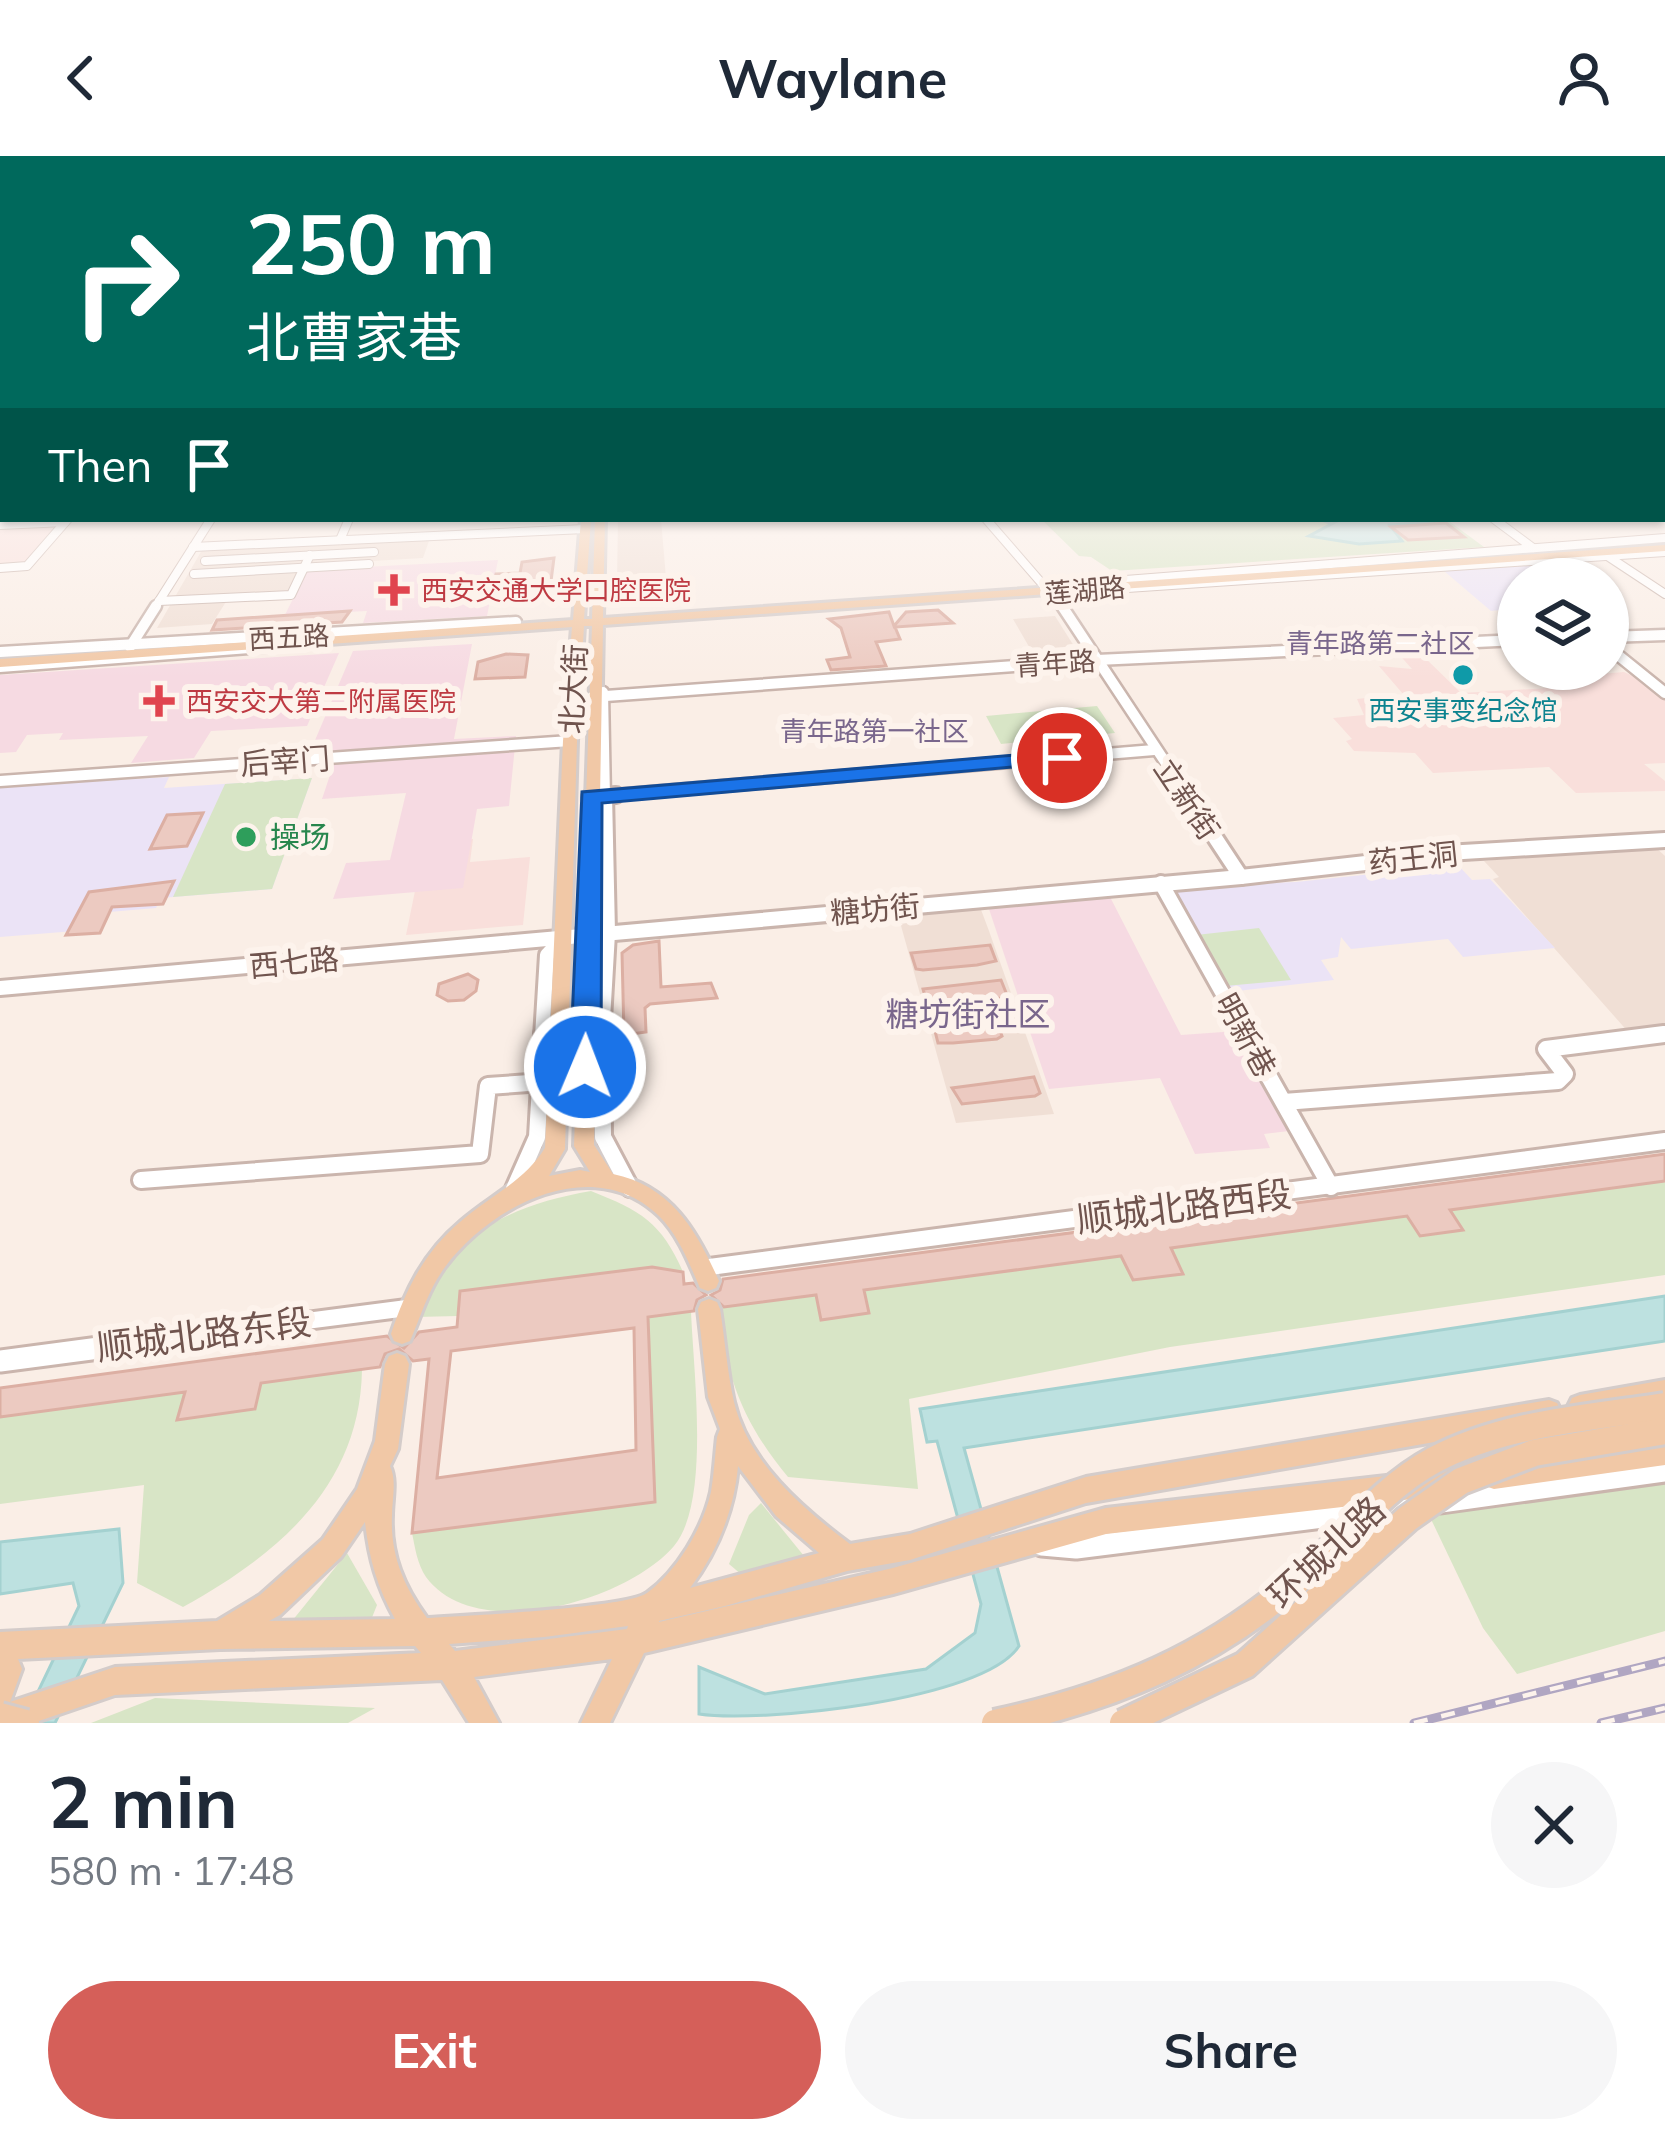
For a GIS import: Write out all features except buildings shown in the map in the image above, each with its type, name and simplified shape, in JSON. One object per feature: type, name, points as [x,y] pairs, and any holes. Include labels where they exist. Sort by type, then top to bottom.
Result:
[{"type":"main road","name":"北大街","points":[[402,1334],[407,1308],[437,1254],[462,1228],[508,1200],[541,1172],[555,1149],[548,1082],[565,936],[581,531]]},
{"type":"main road","name":"北大街","points":[[593,677],[600,531]]},
{"type":"main road","name":"莲湖路","points":[[577,622],[1665,545]]},
{"type":"main road","name":"西五路","points":[[0,659],[131,645],[577,622]]},
{"type":"main road","name":"西五路","points":[[0,659],[281,645],[577,622]]},
{"type":"main road","points":[[598,796],[598,933],[584,1146],[619,1185],[659,1204],[694,1247],[705,1275]]},
{"type":"main road","name":"北大街","points":[[508,1200],[560,1182],[619,1185]]},
{"type":"main road","points":[[595,1723],[651,1609],[684,1574],[717,1516],[729,1454],[709,1309]]},
{"type":"main road","points":[[397,1364],[380,1492],[381,1548],[392,1597],[451,1666],[484,1723]]},
{"type":"main road","points":[[0,1692],[8,1669],[0,1650],[31,1643],[220,1635],[421,1634],[651,1609],[847,1558],[910,1547],[1086,1490],[1665,1391]]},
{"type":"main road","points":[[721,1397],[742,1455],[766,1491],[847,1558]]},
{"type":"main road","name":"环城北路","points":[[995,1723],[1086,1704],[1182,1667],[1248,1624],[1378,1500],[1448,1453],[1531,1430],[1665,1406]]},
{"type":"main road","name":"环城北路","points":[[1123,1723],[1199,1694],[1259,1654],[1399,1520],[1466,1478],[1549,1452],[1665,1431]]},
{"type":"main road","points":[[220,1635],[281,1597],[332,1548],[367,1496],[388,1438]]},
{"type":"main road","points":[[0,1718],[116,1681],[451,1666],[632,1642],[705,1629],[1025,1543],[1162,1512],[1574,1469],[1665,1453]]},
{"type":"main road","points":[[0,1718],[26,1723]]},
{"type":"street","points":[[0,568],[27,566],[57,531]]},
{"type":"street","points":[[131,645],[203,531]]},
{"type":"street","points":[[340,540],[344,531]]},
{"type":"street","points":[[193,547],[473,531]]},
{"type":"street","name":"立新街","points":[[997,531],[1051,590],[1240,878]]},
{"type":"street","points":[[1510,531],[1541,554]]},
{"type":"street","points":[[1599,550],[1665,594]]},
{"type":"street","points":[[205,561],[374,552]]},
{"type":"street","points":[[159,602],[291,595],[310,555]]},
{"type":"street","points":[[194,574],[369,564]]},
{"type":"street","points":[[1629,636],[1665,634]]},
{"type":"street","name":"青年路","points":[[599,697],[1097,660],[1497,641]]},
{"type":"street","points":[[1629,663],[1665,693]]},
{"type":"street","points":[[593,677],[599,697],[598,796],[1154,750]]},
{"type":"street","name":"后宰门","points":[[0,781],[570,741]]},
{"type":"street","points":[[1658,840],[1665,854]]},
{"type":"street","name":"药王洞","points":[[1161,883],[1462,852],[1658,840]]},
{"type":"street","name":"糖坊街","points":[[598,933],[1161,883]]},
{"type":"street","name":"明新巷","points":[[1161,883],[1331,1186]]},
{"type":"street","name":"西七路","points":[[0,988],[598,933]]},
{"type":"street","points":[[1285,1102],[1558,1081],[1565,1074],[1546,1049],[1665,1034]]},
{"type":"street","points":[[141,1180],[480,1154],[488,1086],[548,1082]]},
{"type":"street","name":"顺城北路西段","points":[[705,1275],[1665,1141]]},
{"type":"street","name":"顺城北路东段","points":[[0,1361],[407,1308]]},
{"type":"street","points":[[1025,1543],[1076,1548],[1665,1471]]},
{"type":"shaded area","points":[[0,531],[57,531],[27,566],[0,568]]},
{"type":"shaded area","points":[[618,531],[662,531],[666,578],[617,581]]},
{"type":"shaded area","points":[[430,538],[423,558],[303,565],[289,594],[229,597],[212,624],[157,628],[202,550]]},
{"type":"shaded area","name":"西安交通大学口腔医院","points":[[498,560],[487,616],[363,623],[367,611],[285,615],[307,570]]},
{"type":"shaded area","points":[[1497,567],[1497,610],[1491,611],[1444,571]]},
{"type":"shaded area","points":[[1055,616],[1079,654],[1035,657],[1013,619]]},
{"type":"shaded area","points":[[472,644],[454,739],[516,736],[509,806],[477,809],[463,888],[333,899],[346,863],[390,860],[406,793],[322,799],[338,751],[310,752],[353,651]]},
{"type":"shaded area","points":[[1417,650],[1461,693],[1629,690],[1629,674],[1644,681],[1665,700],[1665,763],[1644,764],[1665,781],[1665,791],[1576,793],[1549,767],[1433,773],[1415,753],[1354,751],[1346,741],[1352,739],[1333,718],[1364,715],[1357,699],[1403,694],[1379,666],[1412,669],[1396,651]]},
{"type":"shaded area","name":"西安交大第二附属医院","points":[[339,653],[307,726],[211,731],[194,758],[131,763],[148,736],[59,740],[63,733],[27,735],[16,752],[0,753],[0,675]]},
{"type":"shaded area","points":[[169,777],[164,788],[312,778],[272,889],[161,898],[156,908],[109,912],[100,929],[0,937],[0,787]]},
{"type":"shaded area","points":[[473,839],[470,862],[530,857],[523,925],[406,935],[425,842]]},
{"type":"shaded area","points":[[1654,846],[1665,856],[1665,1031],[1630,1034],[1493,879],[1499,877],[1484,861]]},
{"type":"shaded area","points":[[1458,865],[1472,880],[1490,879],[1555,948],[1463,957],[1448,939],[1351,949],[1341,937],[1338,957],[1321,960],[1334,980],[1229,992],[1166,887],[1296,882]]},
{"type":"shaded area","points":[[1109,895],[1181,1035],[1237,1031],[1289,1131],[1264,1134],[1270,1148],[1195,1154],[1160,1078],[1049,1089],[988,906]]},
{"type":"shaded area","points":[[980,907],[1054,1114],[956,1123],[898,915]]},
{"type":"green space","points":[[1053,531],[1462,531],[1484,547],[1112,571],[1091,557],[1079,556]]},
{"type":"green space","points":[[1097,706],[1115,733],[1001,744],[986,716]]},
{"type":"green space","name":"操场","points":[[312,778],[272,889],[173,897],[225,784]]},
{"type":"green space","points":[[1259,928],[1291,980],[1225,986],[1196,935]]},
{"type":"green space","points":[[1665,1181],[1665,1275],[1170,1347],[909,1399],[918,1489],[788,1477],[760,1439],[739,1398],[722,1331],[721,1307],[816,1295],[821,1319],[868,1313],[864,1290],[1121,1256],[1133,1280],[1181,1274],[1171,1248],[1407,1216],[1420,1236],[1462,1230],[1450,1210]]},
{"type":"green space","points":[[591,1191],[648,1220],[683,1272],[652,1267],[460,1292],[458,1316],[416,1317],[445,1265],[485,1228],[534,1205]]},
{"type":"green space","points":[[691,1311],[696,1467],[693,1499],[674,1546],[622,1584],[551,1608],[479,1609],[449,1597],[426,1577],[412,1533],[654,1502],[648,1317]]},
{"type":"green space","points":[[362,1370],[358,1412],[346,1449],[307,1513],[250,1564],[183,1607],[137,1583],[144,1485],[0,1504],[0,1417],[185,1392],[178,1419],[261,1383]]},
{"type":"green space","points":[[1665,1480],[1665,1631],[1517,1674],[1483,1628],[1429,1515]]},
{"type":"green space","points":[[761,1503],[804,1556],[742,1575],[729,1564],[749,1515]]},
{"type":"green space","points":[[347,1553],[377,1605],[369,1625],[288,1626]]},
{"type":"green space","points":[[155,1698],[375,1708],[348,1723],[91,1723]]},
{"type":"water","points":[[1318,531],[1395,531],[1402,541],[1359,544],[1309,536]]},
{"type":"water","points":[[1665,1296],[1665,1341],[964,1448],[1019,1646],[998,1665],[918,1694],[817,1711],[699,1714],[699,1667],[765,1694],[926,1669],[975,1633],[981,1604],[937,1441],[927,1442],[920,1409]]},
{"type":"water","points":[[119,1529],[123,1583],[55,1723],[23,1723],[79,1606],[73,1583],[0,1594],[0,1542]]},
{"type":"railway","points":[[1414,1723],[1665,1661]]},
{"type":"railway","points":[[1601,1723],[1665,1708]]},
{"type":"place","name":"西安交通大学口腔医院","points":[[394,590]]},
{"type":"place","name":"西安事变纪念馆","points":[[1463,675]]},
{"type":"place","name":"西安交大第二附属医院","points":[[159,701]]},
{"type":"place","name":"操场","points":[[246,837]]},
{"type":"district","name":"青年路第二社区","points":[[1380,643]]},
{"type":"district","name":"青年路第一社区","points":[[874,731]]},
{"type":"district","name":"糖坊街社区","points":[[968,1013]]},
{"type":"route","points":[[585,1067],[590,797],[1062,758]]}]
